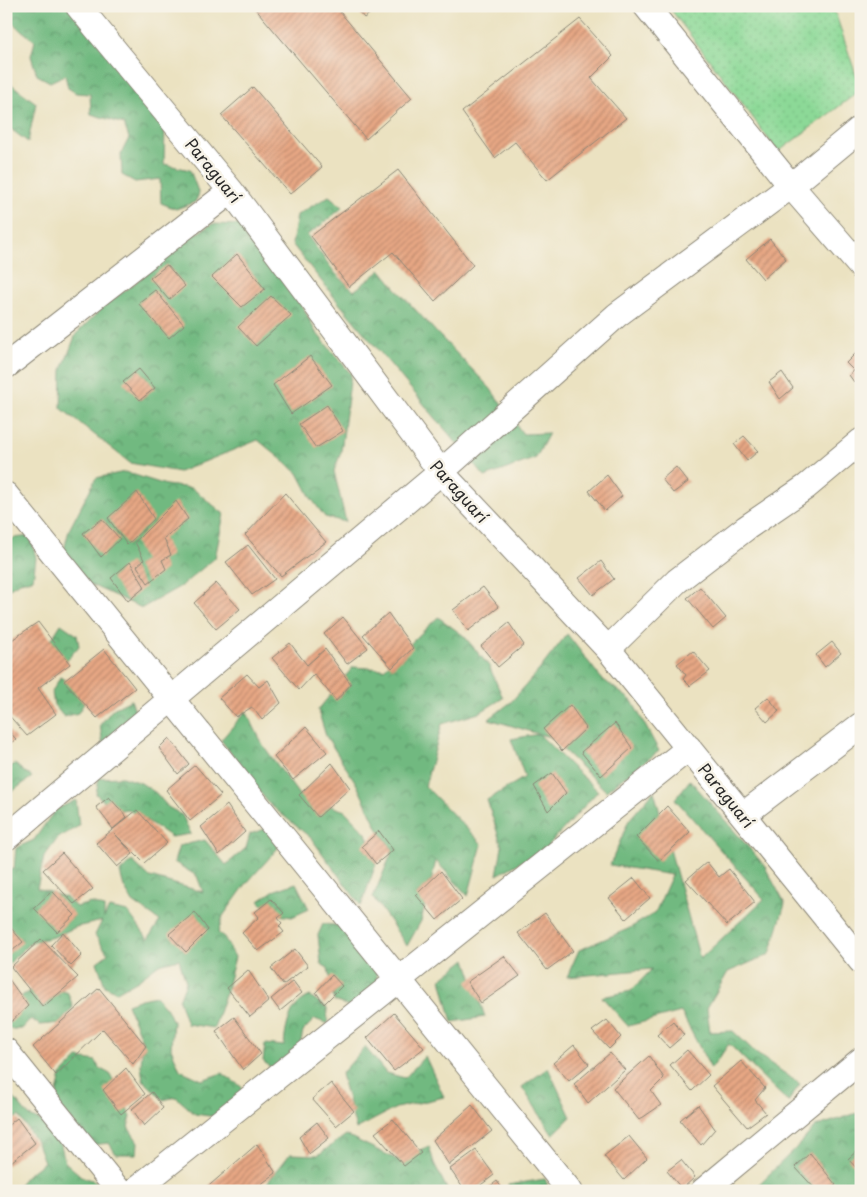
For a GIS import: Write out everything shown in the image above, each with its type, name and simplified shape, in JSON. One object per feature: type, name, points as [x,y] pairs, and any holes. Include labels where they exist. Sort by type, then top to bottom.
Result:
[{"type":"street","name":"Paraguarí","points":[[78,6],[231,191],[441,472],[608,649],[861,961]]},
{"type":"street","points":[[646,6],[792,186],[861,267]]},
{"type":"street","points":[[6,838],[441,472],[618,314],[792,186],[861,128]]},
{"type":"street","points":[[6,366],[231,191]]},
{"type":"street","points":[[608,649],[677,581],[746,528],[806,488],[861,441]]},
{"type":"street","points":[[6,495],[570,1191]]},
{"type":"street","points":[[743,815],[861,725]]},
{"type":"street","points":[[134,1191],[689,748]]},
{"type":"street","points":[[6,1051],[119,1191]]},
{"type":"street","points":[[702,1191],[861,1060]]},
{"type":"green space","points":[[6,6],[95,6],[108,33],[165,126],[164,164],[190,170],[199,194],[195,202],[176,209],[161,203],[160,179],[135,182],[122,175],[121,154],[129,138],[124,124],[91,114],[90,94],[76,93],[68,88],[65,75],[50,82],[37,75],[31,56],[35,41],[11,22],[6,22]]},
{"type":"green space","points":[[668,6],[833,6],[861,90],[778,152]]},
{"type":"green space","points":[[11,84],[36,103],[28,142],[8,127],[6,129],[6,85]]},
{"type":"green space","points":[[329,196],[343,207],[307,235],[335,273],[354,291],[381,270],[399,292],[490,388],[523,434],[549,433],[536,458],[485,477],[338,302],[292,244],[297,215]]},
{"type":"green space","points":[[212,224],[243,225],[295,291],[315,331],[351,374],[341,452],[334,471],[346,522],[325,517],[311,498],[298,473],[258,440],[179,472],[130,463],[61,408],[62,370],[76,334],[105,305],[189,238]]},
{"type":"green space","points":[[125,472],[166,485],[192,488],[224,514],[215,558],[181,586],[142,608],[89,584],[64,550],[69,530],[96,478]]},
{"type":"green space","points":[[31,536],[36,558],[33,579],[20,582],[6,590],[6,542],[14,538]]},
{"type":"green space","points":[[438,617],[464,636],[489,666],[503,698],[479,713],[442,724],[425,786],[482,844],[468,896],[436,861],[421,921],[407,946],[373,897],[393,850],[379,831],[356,783],[326,736],[318,710],[353,667],[384,669]]},
{"type":"green space","points":[[61,624],[77,635],[79,646],[67,660],[48,645]]},
{"type":"green space","points":[[567,634],[601,678],[632,701],[659,751],[606,791],[550,737],[489,719],[511,702]]},
{"type":"green space","points":[[60,677],[91,692],[78,713],[64,717],[54,705],[52,692]]},
{"type":"green space","points":[[131,700],[135,711],[103,745],[100,725],[113,709]]},
{"type":"green space","points":[[246,711],[263,745],[299,795],[345,811],[366,833],[376,864],[361,906],[311,838],[269,804],[221,740]]},
{"type":"green space","points":[[539,734],[598,791],[545,849],[497,875],[502,847],[487,800],[525,777],[511,739]]},
{"type":"green space","points":[[15,764],[32,777],[6,796],[6,769]]},
{"type":"green space","points":[[122,777],[141,783],[156,793],[168,807],[182,815],[191,834],[171,837],[127,809],[115,811],[96,794],[99,778]]},
{"type":"green space","points":[[690,780],[764,865],[785,904],[770,954],[728,972],[707,1008],[710,1032],[733,1031],[757,1054],[800,1084],[788,1102],[729,1044],[711,1069],[681,1012],[628,1026],[602,997],[631,991],[652,969],[567,977],[579,950],[628,929],[655,913],[672,875],[610,865],[629,820],[654,791],[700,959],[764,899],[675,799]]},
{"type":"green space","points":[[76,800],[79,826],[58,838],[44,857],[37,888],[65,897],[76,907],[91,903],[104,907],[104,918],[109,908],[128,912],[148,939],[160,921],[133,902],[124,887],[120,872],[132,861],[150,877],[203,892],[197,876],[174,862],[179,846],[205,840],[226,865],[246,848],[250,834],[271,827],[278,848],[246,884],[223,916],[218,933],[224,937],[235,957],[214,1028],[187,1024],[179,1000],[186,982],[179,959],[159,964],[138,980],[117,992],[105,986],[97,962],[108,954],[95,935],[102,921],[76,927],[54,937],[31,942],[6,968],[6,867],[14,870],[16,848],[34,840],[55,810]]},
{"type":"green space","points":[[296,883],[309,909],[292,917],[273,914],[259,901],[273,891]]},
{"type":"green space","points":[[323,924],[349,926],[377,958],[377,986],[351,1007],[334,1001],[328,968],[321,964],[318,935]]},
{"type":"green space","points":[[466,959],[485,1017],[452,1022],[441,979]]},
{"type":"green space","points":[[42,984],[68,993],[73,1007],[60,1023],[40,1025],[31,1019],[22,1029],[6,1029],[6,1015],[23,995]]},
{"type":"green space","points":[[156,996],[167,1009],[173,1022],[171,1048],[180,1070],[202,1080],[222,1073],[243,1088],[238,1102],[217,1117],[195,1114],[176,1097],[163,1100],[143,1080],[141,1065],[143,1043],[127,1004]]},
{"type":"green space","points":[[310,996],[327,1008],[328,1024],[315,1019],[303,1031],[299,1051],[271,1068],[263,1061],[265,1044],[284,1046],[286,1029],[292,1012],[300,1002]]},
{"type":"green space","points":[[365,1047],[386,1073],[405,1078],[425,1056],[444,1097],[396,1108],[356,1129],[341,1074]]},
{"type":"green space","points":[[78,1058],[96,1061],[99,1068],[110,1074],[131,1116],[128,1127],[138,1142],[137,1154],[116,1154],[109,1143],[91,1145],[55,1102],[61,1075]]},
{"type":"green space","points":[[548,1068],[571,1117],[553,1135],[522,1087]]},
{"type":"green space","points":[[8,1091],[29,1116],[43,1122],[59,1137],[65,1162],[81,1176],[100,1183],[96,1191],[15,1191],[27,1175],[44,1162],[37,1143],[19,1116],[6,1121],[6,1092]]},
{"type":"green space","points":[[861,1113],[861,1191],[752,1191],[815,1127]]},
{"type":"green space","points":[[346,1135],[398,1160],[429,1146],[434,1163],[448,1191],[261,1191],[290,1154],[318,1155]]},
{"type":"green space","points":[[545,1179],[550,1191],[510,1191],[508,1185]]},
{"type":"building","points":[[253,6],[335,6],[412,98],[366,139]]},
{"type":"building","points":[[354,6],[380,6],[364,18]]},
{"type":"building","points":[[580,19],[613,56],[591,78],[626,118],[547,180],[515,142],[495,158],[462,112]]},
{"type":"building","points":[[253,87],[322,167],[290,194],[221,115]]},
{"type":"building","points":[[398,170],[473,265],[435,301],[393,252],[349,287],[311,236]]},
{"type":"building","points":[[770,239],[786,259],[763,279],[746,259]]},
{"type":"building","points":[[237,254],[265,289],[242,307],[212,277]]},
{"type":"building","points":[[167,265],[185,286],[169,300],[150,278]]},
{"type":"building","points":[[155,290],[184,325],[169,338],[138,303]]},
{"type":"building","points":[[271,296],[291,315],[256,346],[238,327]]},
{"type":"building","points":[[857,352],[861,356],[861,377],[854,382],[849,375],[854,371],[846,363]]},
{"type":"building","points":[[310,356],[332,385],[291,414],[273,385]]},
{"type":"building","points":[[139,369],[155,388],[140,400],[123,382]]},
{"type":"building","points":[[782,372],[793,388],[780,399],[769,382]]},
{"type":"building","points":[[327,405],[343,431],[316,448],[299,424]]},
{"type":"building","points":[[744,436],[758,451],[747,461],[734,444]]},
{"type":"building","points":[[676,467],[688,482],[673,493],[662,479]]},
{"type":"building","points":[[607,475],[622,496],[605,511],[589,491]]},
{"type":"building","points":[[137,492],[154,519],[127,545],[108,518]]},
{"type":"building","points":[[285,493],[326,542],[281,576],[245,535]]},
{"type":"building","points":[[176,501],[188,519],[164,538],[171,555],[162,560],[166,569],[148,583],[137,566],[144,560],[135,542]]},
{"type":"building","points":[[102,519],[120,539],[101,557],[83,533]]},
{"type":"building","points":[[248,545],[275,579],[252,595],[226,562]]},
{"type":"building","points":[[601,561],[614,579],[593,595],[579,578]]},
{"type":"building","points":[[130,562],[145,587],[128,601],[111,578]]},
{"type":"building","points":[[216,583],[240,609],[216,629],[194,603]]},
{"type":"building","points":[[483,587],[499,607],[468,631],[453,610]]},
{"type":"building","points":[[700,587],[726,618],[713,629],[687,598]]},
{"type":"building","points":[[388,613],[413,648],[392,668],[363,635]]},
{"type":"building","points":[[343,617],[368,648],[347,664],[324,634]]},
{"type":"building","points":[[38,622],[70,664],[38,688],[56,714],[27,736],[6,712],[6,689],[9,686],[6,682],[6,644]]},
{"type":"building","points":[[509,623],[524,645],[498,667],[481,646]]},
{"type":"building","points":[[832,642],[841,653],[825,667],[816,655]]},
{"type":"building","points":[[290,643],[307,665],[325,649],[351,684],[336,701],[314,674],[299,690],[272,658]]},
{"type":"building","points":[[104,649],[135,688],[97,718],[64,681]]},
{"type":"building","points":[[693,651],[710,671],[690,686],[683,679],[686,675],[677,664]]},
{"type":"building","points":[[247,674],[259,687],[268,680],[281,703],[262,720],[252,707],[236,717],[219,698]]},
{"type":"building","points":[[768,697],[779,711],[767,722],[755,708]]},
{"type":"building","points":[[570,705],[586,728],[562,751],[543,729]]},
{"type":"building","points":[[615,723],[632,748],[601,776],[581,752]]},
{"type":"building","points":[[306,727],[327,752],[293,780],[274,757]]},
{"type":"building","points":[[6,728],[16,739],[6,747]]},
{"type":"building","points":[[169,738],[189,764],[178,774],[159,748]]},
{"type":"building","points":[[332,763],[350,788],[318,817],[299,795]]},
{"type":"building","points":[[195,765],[221,795],[190,821],[166,790]]},
{"type":"building","points":[[552,773],[566,793],[548,811],[534,786]]},
{"type":"building","points":[[109,797],[127,817],[113,829],[96,807]]},
{"type":"building","points":[[227,805],[245,832],[219,855],[201,827]]},
{"type":"building","points":[[667,806],[690,832],[659,861],[636,837]]},
{"type":"building","points":[[137,810],[167,843],[144,863],[115,834],[133,854],[117,867],[96,843]]},
{"type":"building","points":[[379,831],[393,850],[376,864],[362,846]]},
{"type":"building","points":[[62,853],[93,889],[74,904],[43,870]]},
{"type":"building","points":[[707,862],[719,877],[729,869],[755,902],[727,925],[686,880]]},
{"type":"building","points":[[441,871],[462,899],[437,920],[416,895]]},
{"type":"building","points":[[634,878],[650,898],[626,919],[609,898]]},
{"type":"building","points":[[52,891],[75,915],[57,932],[34,908]]},
{"type":"building","points":[[271,899],[284,913],[278,918],[282,923],[279,926],[284,932],[258,951],[242,933],[259,917],[255,912]]},
{"type":"building","points":[[195,912],[208,930],[186,952],[169,934]]},
{"type":"building","points":[[545,913],[573,951],[547,970],[518,933]]},
{"type":"building","points":[[6,922],[23,942],[7,955],[6,954]]},
{"type":"building","points":[[63,932],[82,955],[71,966],[51,945]]},
{"type":"building","points":[[41,939],[78,977],[43,1007],[11,967]]},
{"type":"building","points":[[295,949],[308,966],[283,985],[271,968]]},
{"type":"building","points":[[504,956],[520,976],[481,1003],[467,982]]},
{"type":"building","points":[[248,970],[269,1001],[250,1017],[227,988]]},
{"type":"building","points":[[332,975],[342,986],[324,1004],[316,992]]},
{"type":"building","points":[[8,978],[28,1006],[10,1023],[6,1017],[6,979]]},
{"type":"building","points":[[293,981],[302,993],[280,1011],[271,999]]},
{"type":"building","points":[[99,988],[146,1046],[133,1064],[103,1029],[56,1075],[33,1047]]},
{"type":"building","points":[[394,1013],[424,1048],[394,1071],[367,1038]]},
{"type":"building","points":[[234,1017],[261,1054],[243,1070],[216,1031]]},
{"type":"building","points":[[607,1020],[621,1037],[609,1049],[592,1031]]},
{"type":"building","points":[[673,1021],[684,1035],[669,1048],[657,1035]]},
{"type":"building","points":[[574,1045],[589,1064],[569,1081],[553,1063]]},
{"type":"building","points":[[687,1050],[709,1075],[692,1091],[670,1065]]},
{"type":"building","points":[[610,1053],[625,1070],[588,1103],[574,1084]]},
{"type":"building","points":[[649,1056],[664,1078],[651,1091],[661,1105],[639,1120],[613,1088]]},
{"type":"building","points":[[741,1061],[765,1088],[755,1100],[766,1113],[747,1127],[712,1086]]},
{"type":"building","points":[[126,1068],[145,1094],[121,1114],[103,1090]]},
{"type":"building","points":[[331,1083],[354,1111],[336,1126],[312,1099]]},
{"type":"building","points":[[152,1092],[163,1108],[144,1126],[132,1109]]},
{"type":"building","points":[[472,1105],[492,1131],[449,1165],[433,1140]]},
{"type":"building","points":[[698,1105],[715,1129],[701,1145],[680,1120]]},
{"type":"building","points":[[17,1118],[35,1143],[6,1166],[6,1127]]},
{"type":"building","points":[[393,1119],[421,1153],[404,1166],[375,1133]]},
{"type":"building","points":[[317,1122],[329,1138],[309,1154],[299,1137]]},
{"type":"building","points":[[629,1136],[647,1158],[624,1180],[604,1156]]},
{"type":"building","points":[[257,1144],[276,1173],[252,1191],[203,1191]]},
{"type":"building","points":[[861,1147],[861,1173],[848,1159]]},
{"type":"building","points":[[476,1150],[494,1175],[473,1191],[465,1191],[450,1169]]},
{"type":"building","points":[[810,1153],[836,1185],[827,1191],[817,1191],[795,1167]]},
{"type":"building","points":[[681,1160],[695,1177],[682,1189],[667,1171]]},
{"type":"building","points":[[497,1181],[504,1191],[484,1191]]}]
